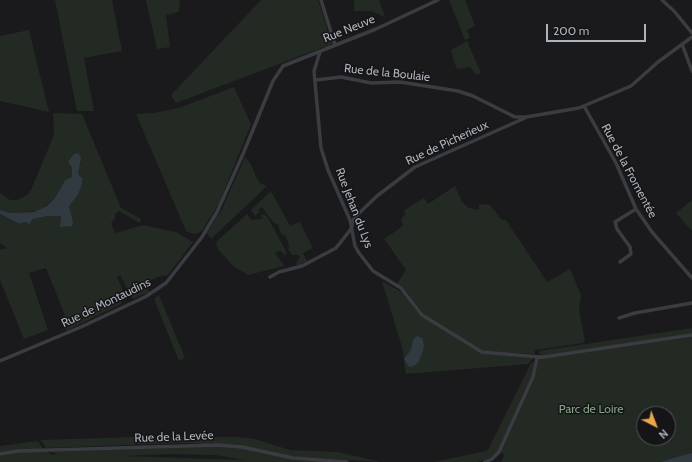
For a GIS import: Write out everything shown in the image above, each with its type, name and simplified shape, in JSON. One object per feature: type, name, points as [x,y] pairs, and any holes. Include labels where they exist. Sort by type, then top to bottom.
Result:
[{"type":"street","points":[[321,0],[335,44]]},
{"type":"street","name":"Rue Neuve","points":[[202,237],[217,212],[273,81],[283,66],[320,52],[335,44],[376,29],[438,0]]},
{"type":"street","points":[[662,0],[674,11],[692,33]]},
{"type":"street","name":"Rue de la Boulaie","points":[[316,80],[341,77],[371,83],[400,82],[458,91],[473,96],[514,116],[526,117],[584,106],[631,86],[658,62],[692,37]]},
{"type":"street","points":[[682,44],[692,71]]},
{"type":"street","name":"Rue Jehan du Lys","points":[[320,52],[315,64],[321,148],[328,170],[350,220],[351,229],[359,253],[373,271],[401,288],[422,315],[482,352],[540,357],[692,335]]},
{"type":"street","name":"Rue de la Fromentée","points":[[584,106],[616,163],[636,209],[652,232],[692,278]]},
{"type":"street","points":[[514,116],[514,124]]},
{"type":"street","name":"Rue de Picherieux","points":[[270,277],[279,272],[302,266],[336,248],[351,229],[354,218],[402,175],[430,159],[514,124],[526,117]]},
{"type":"street","points":[[620,262],[631,254],[630,247],[616,229],[615,222],[636,209]]},
{"type":"street","name":"Rue de Montaudins","points":[[0,361],[81,327],[156,291],[172,276],[202,237]]},
{"type":"street","points":[[619,318],[635,313],[692,303]]},
{"type":"street","points":[[485,462],[492,459],[499,452],[533,378],[536,360],[540,357]]},
{"type":"street","name":"Rue de la Levée","points":[[0,454],[18,451],[218,445],[242,447],[305,460],[347,462]]},
{"type":"green space","points":[[55,0],[112,0],[122,51],[84,58],[94,111],[77,111]]},
{"type":"green space","points":[[146,0],[180,0],[179,12],[166,15],[170,47],[157,49]]},
{"type":"green space","points":[[261,0],[318,0],[332,44],[176,103],[171,95]]},
{"type":"green space","points":[[354,0],[379,0],[385,17],[371,11],[354,11]]},
{"type":"green space","points":[[449,0],[465,0],[475,26],[467,30],[470,38],[465,40]]},
{"type":"green space","points":[[29,30],[49,112],[0,101],[0,36]]},
{"type":"green space","points":[[467,41],[481,73],[476,75],[470,67],[457,69],[454,62],[451,50]]},
{"type":"green space","points":[[234,87],[251,124],[219,203],[202,231],[196,234],[190,233],[186,231],[136,114],[154,113],[179,108]]},
{"type":"green space","points":[[53,113],[82,114],[121,208],[141,219],[140,223],[119,211],[115,214],[115,219],[111,223],[115,233],[140,226],[147,226],[176,232],[193,242],[168,275],[157,277],[146,283],[149,292],[133,299],[120,275],[117,277],[123,291],[121,304],[66,331],[65,329],[68,327],[63,317],[65,315],[46,268],[29,273],[48,330],[24,339],[0,280],[0,250],[7,248],[0,243],[0,214],[20,224],[25,222],[29,223],[33,219],[48,216],[61,216],[61,222],[72,218],[69,206],[78,195],[81,186],[82,178],[78,174],[78,170],[81,162],[68,162],[72,168],[72,177],[65,180],[55,198],[40,211],[10,213],[0,210],[0,193],[10,200],[17,200],[26,196],[31,190],[54,135]]},
{"type":"green space","points":[[245,157],[251,164],[260,183],[267,186],[211,239],[207,233],[222,209]]},
{"type":"green space","points":[[455,186],[462,202],[469,208],[479,210],[479,205],[490,205],[502,220],[506,220],[547,282],[570,269],[581,295],[579,310],[585,341],[583,343],[535,350],[535,354],[484,351],[425,316],[402,286],[397,284],[406,270],[384,239],[403,226],[401,219],[406,214],[403,211],[424,198],[428,204]]},
{"type":"green space","points":[[271,191],[290,226],[300,222],[313,248],[303,253],[307,261],[297,266],[296,262],[300,257],[299,255],[292,255],[288,249],[289,245],[286,237],[280,232],[278,224],[274,223],[262,207],[258,210],[260,212],[255,216],[251,210]]},
{"type":"green space","points":[[692,200],[692,231],[676,213]]},
{"type":"green space","points":[[247,214],[251,220],[262,219],[261,215],[264,214],[268,218],[287,253],[285,255],[281,251],[275,252],[284,266],[248,275],[233,266],[218,249],[216,242]]},
{"type":"green space","points":[[382,281],[403,293],[421,316],[482,353],[534,358],[528,364],[406,374],[402,347]]},
{"type":"green space","points":[[159,295],[185,358],[179,361],[154,299]]},
{"type":"green space","points":[[692,328],[692,334],[540,356],[539,351]]},
{"type":"green space","name":"Parc de Loire","points":[[692,337],[692,462],[501,462],[504,455],[501,452],[532,384],[538,361],[542,359]]},
{"type":"green space","points":[[534,362],[532,375],[499,449],[491,458],[478,462],[434,462],[486,451],[489,448],[531,363]]},
{"type":"green space","points":[[134,437],[238,437],[255,439],[290,450],[338,452],[381,462],[296,457],[234,445],[180,443],[46,448],[41,440]]},
{"type":"green space","points":[[38,441],[43,449],[0,454],[0,446]]},
{"type":"green space","points":[[218,446],[241,448],[297,460],[343,462],[0,462],[0,456],[19,452],[47,452],[53,455],[57,454],[52,452]],"holes":[[[169,454],[215,455],[245,460],[121,456]]]},
{"type":"shaded area","points":[[78,153],[81,158],[78,174],[82,178],[82,184],[78,195],[69,206],[73,222],[72,226],[60,227],[61,216],[48,216],[33,219],[29,224],[25,222],[20,224],[0,214],[0,210],[10,213],[34,212],[47,206],[55,198],[65,180],[72,177],[72,168],[68,162],[74,154]]},
{"type":"shaded area","points":[[417,336],[422,338],[424,345],[423,351],[418,363],[409,367],[404,359],[411,350],[413,340]]},
{"type":"shaded area","points":[[692,453],[692,462],[661,462],[670,459]]}]
